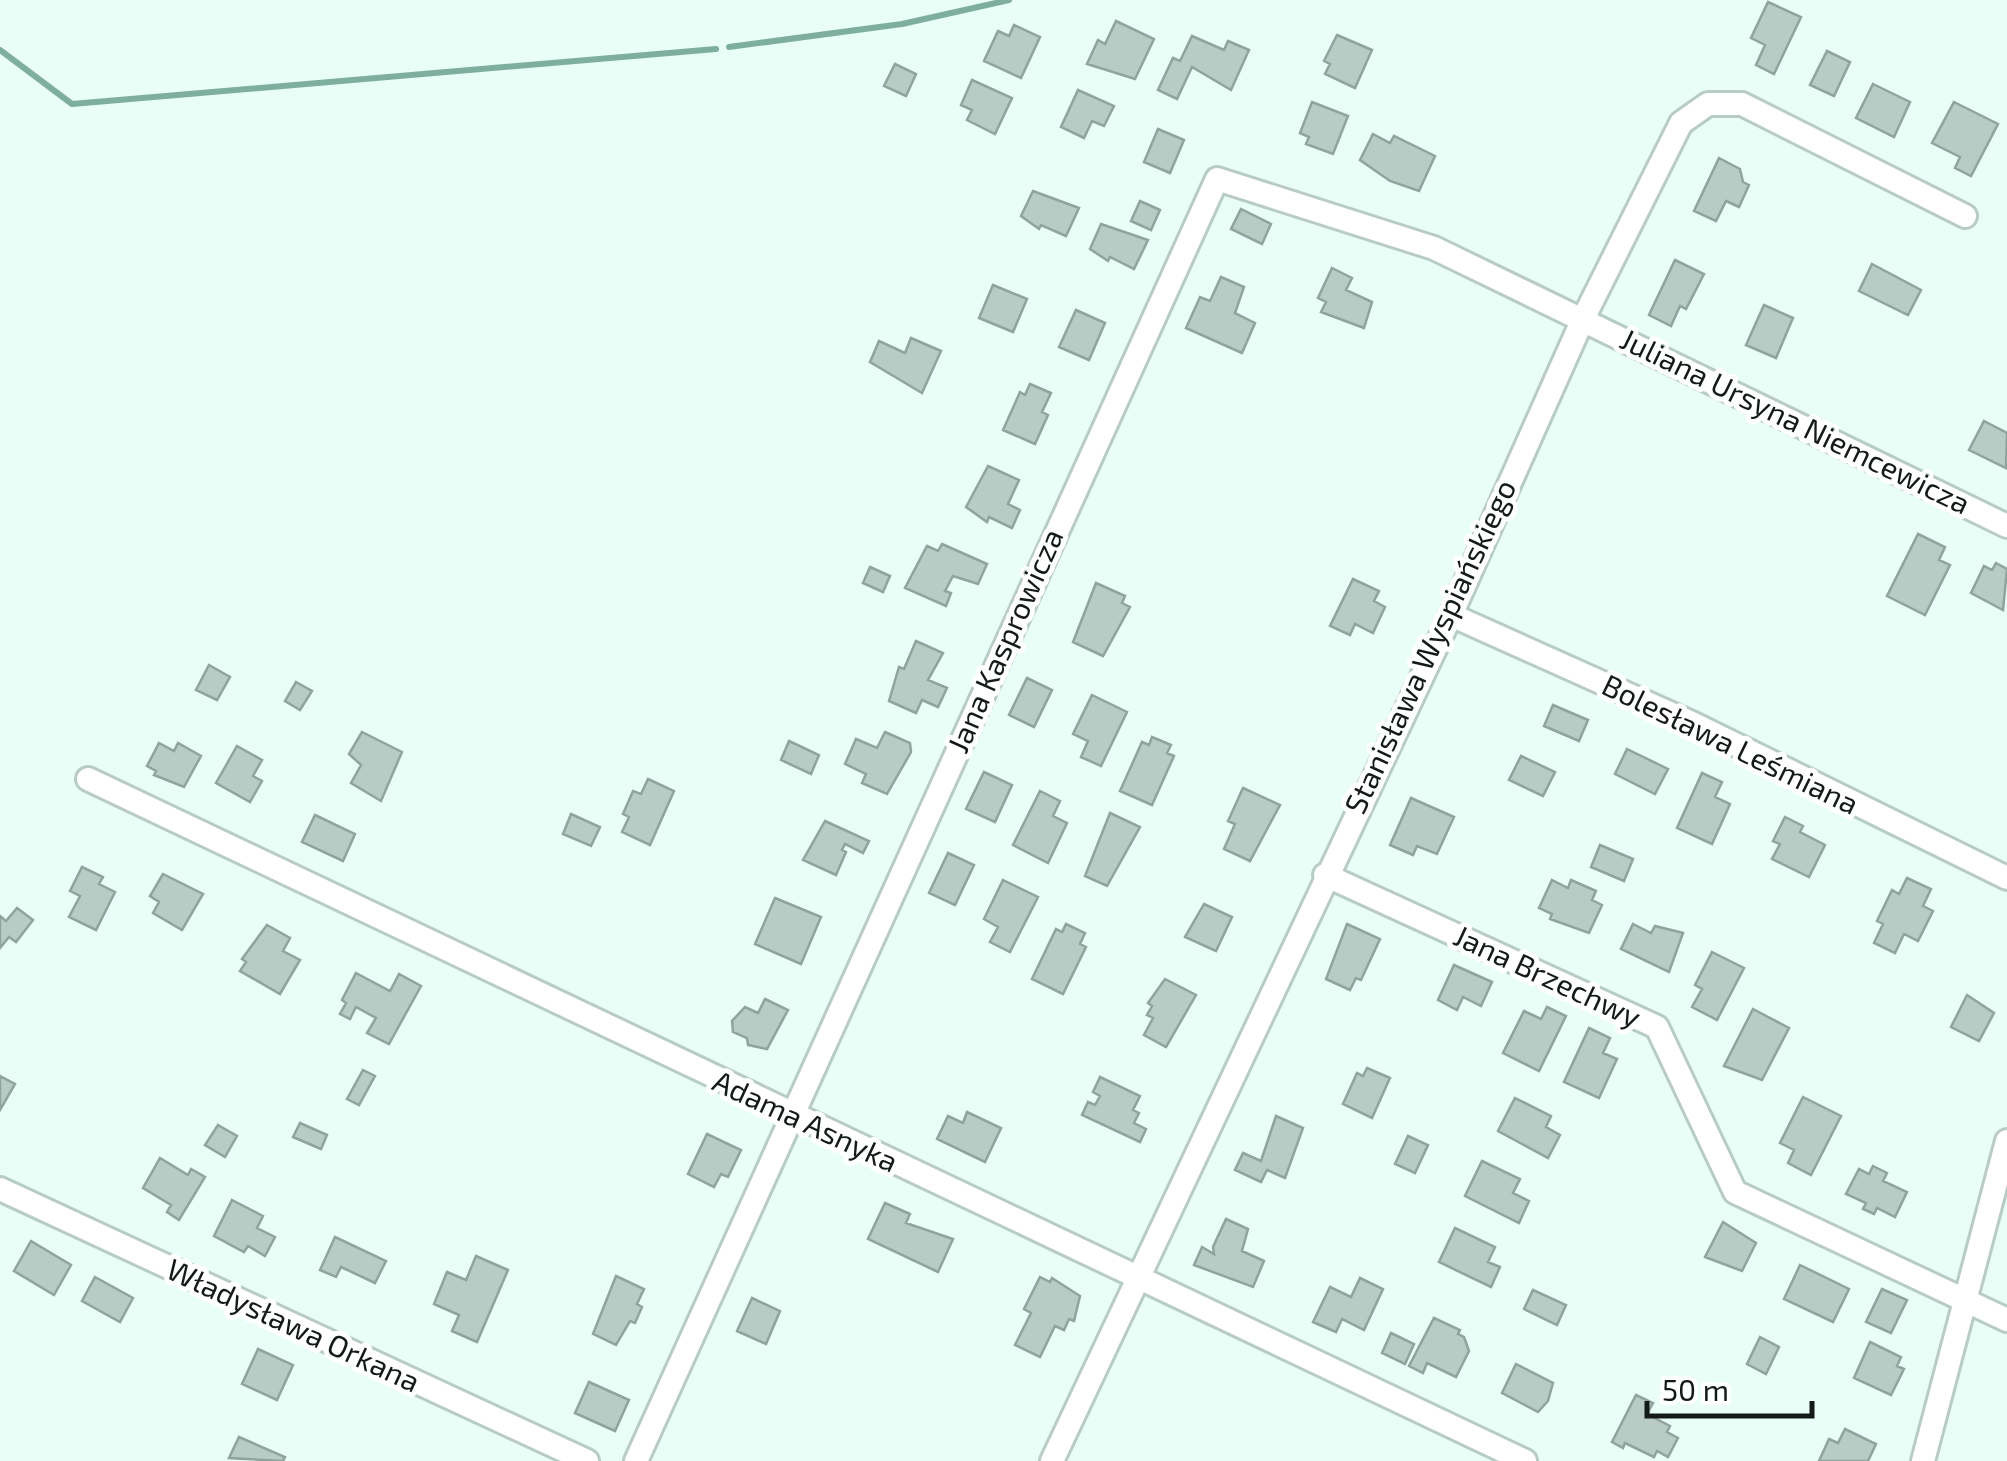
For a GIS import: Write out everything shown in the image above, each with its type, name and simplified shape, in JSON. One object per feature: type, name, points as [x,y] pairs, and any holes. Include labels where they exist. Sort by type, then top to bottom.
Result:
[{"type":"street","name":"Stanisława Wyspiańskiego","points":[[1052,1461],[1324,875],[1450,615],[1582,319],[1677,129],[1708,104],[1729,102],[1748,107],[1965,216]]},
{"type":"street","name":"Jana Kasprowicza","points":[[636,1461],[1217,179],[1434,248],[1582,319]]},
{"type":"street","name":"Juliana Ursyna Niemcewicza","points":[[1582,319],[2007,526]]},
{"type":"street","name":"Bolesława Leśmiana","points":[[1450,615],[1676,716],[2007,878]]},
{"type":"street","name":"Adama Asnyka","points":[[88,779],[1524,1461]]},
{"type":"street","name":"Jana Brzechwy","points":[[1324,875],[1657,1027],[1735,1192],[2007,1320]]},
{"type":"street","points":[[1923,1461],[2007,1142]]},
{"type":"street","name":"Władysława Orkana","points":[[0,1189],[587,1461]]},
{"type":"building","points":[[1768,2],[1801,17],[1774,74],[1756,65],[1765,45],[1751,38]]},
{"type":"building","points":[[1116,21],[1154,39],[1135,79],[1087,64],[1098,40],[1105,44]]},
{"type":"building","points":[[1014,25],[1040,37],[1021,78],[984,61],[998,31],[1009,36]]},
{"type":"building","points":[[1337,35],[1372,50],[1355,88],[1325,74],[1330,64],[1324,61]]},
{"type":"building","points":[[1192,36],[1224,50],[1228,41],[1249,50],[1231,90],[1192,67],[1177,99],[1158,90],[1173,58],[1180,61]]},
{"type":"building","points":[[1827,51],[1850,62],[1834,96],[1810,85]]},
{"type":"building","points":[[895,64],[916,74],[906,96],[884,86]]},
{"type":"building","points":[[972,80],[1012,98],[995,134],[967,120],[972,110],[961,105]]},
{"type":"building","points":[[1873,84],[1910,102],[1894,137],[1856,118]]},
{"type":"building","points":[[1078,90],[1114,106],[1104,126],[1092,121],[1084,138],[1061,127]]},
{"type":"building","points":[[1312,102],[1348,116],[1333,154],[1306,144],[1309,137],[1300,133]]},
{"type":"building","points":[[1954,102],[1998,124],[1971,176],[1955,168],[1960,157],[1932,143]]},
{"type":"building","points":[[1158,129],[1184,140],[1170,173],[1144,162]]},
{"type":"building","points":[[1373,134],[1390,143],[1394,136],[1435,156],[1419,191],[1390,181],[1360,160]]},
{"type":"building","points":[[1719,158],[1740,169],[1743,182],[1749,185],[1739,207],[1726,201],[1716,221],[1694,211]]},
{"type":"building","points":[[1033,191],[1079,208],[1066,236],[1041,225],[1039,229],[1021,216]]},
{"type":"building","points":[[1140,201],[1160,210],[1151,230],[1131,221]]},
{"type":"building","points":[[1241,209],[1271,224],[1262,244],[1231,229]]},
{"type":"building","points":[[1101,224],[1148,240],[1134,269],[1110,257],[1108,261],[1090,249]]},
{"type":"building","points":[[1675,260],[1704,274],[1686,309],[1680,306],[1671,326],[1649,315]]},
{"type":"building","points":[[1872,264],[1921,290],[1908,315],[1859,291]]},
{"type":"building","points":[[1332,268],[1352,278],[1346,290],[1372,302],[1364,328],[1321,312],[1326,302],[1318,298]]},
{"type":"building","points":[[1221,277],[1244,287],[1235,313],[1255,323],[1242,353],[1186,328],[1200,297],[1210,301]]},
{"type":"building","points":[[993,285],[1027,299],[1013,332],[979,318]]},
{"type":"building","points":[[1764,305],[1793,318],[1776,358],[1746,345]]},
{"type":"building","points":[[1076,310],[1105,323],[1089,360],[1059,347]]},
{"type":"building","points":[[911,338],[941,351],[922,393],[870,362],[879,341],[905,353]]},
{"type":"building","points":[[1030,384],[1051,393],[1042,412],[1048,415],[1035,444],[1003,430],[1020,392],[1025,395]]},
{"type":"building","points":[[1984,421],[2007,433],[2006,468],[1969,450]]},
{"type":"building","points":[[988,466],[1019,480],[1008,504],[1020,510],[1012,528],[989,517],[987,522],[966,507]]},
{"type":"building","points":[[1918,534],[1945,547],[1939,560],[1950,565],[1925,615],[1887,596]]},
{"type":"building","points":[[942,544],[987,564],[978,584],[953,576],[945,591],[951,593],[946,606],[905,588],[927,546],[938,551]]},
{"type":"building","points":[[1996,563],[2007,569],[2003,610],[1971,593],[1984,566],[1992,570]]},
{"type":"building","points":[[870,567],[890,576],[883,592],[863,583]]},
{"type":"building","points":[[1353,579],[1379,591],[1374,601],[1385,607],[1373,633],[1355,624],[1350,635],[1330,626]]},
{"type":"building","points":[[1096,583],[1125,596],[1122,603],[1130,607],[1103,656],[1073,642]]},
{"type":"building","points":[[916,641],[943,653],[928,680],[947,688],[938,707],[922,700],[916,713],[889,701],[899,667],[904,669]]},
{"type":"building","points":[[209,665],[230,677],[217,700],[196,690]]},
{"type":"building","points":[[1027,678],[1052,690],[1034,727],[1009,715]]},
{"type":"building","points":[[296,682],[312,691],[300,710],[285,701]]},
{"type":"building","points":[[1092,695],[1127,712],[1101,766],[1081,757],[1088,741],[1073,734]]},
{"type":"building","points":[[1553,705],[1588,720],[1579,741],[1544,726]]},
{"type":"building","points":[[362,732],[402,752],[381,801],[351,783],[361,765],[349,754]]},
{"type":"building","points":[[885,732],[910,743],[911,752],[887,794],[862,783],[866,774],[845,764],[856,739],[877,748]]},
{"type":"building","points":[[1152,737],[1171,745],[1167,753],[1174,756],[1152,805],[1120,791],[1142,742],[1149,745]]},
{"type":"building","points":[[789,741],[819,755],[811,774],[781,760]]},
{"type":"building","points":[[159,743],[174,751],[178,743],[201,756],[184,787],[154,775],[156,771],[147,766]]},
{"type":"building","points":[[237,746],[262,760],[253,776],[262,781],[250,802],[216,783]]},
{"type":"building","points":[[1627,749],[1668,769],[1655,794],[1615,774]]},
{"type":"building","points":[[1521,756],[1555,772],[1543,796],[1509,780]]},
{"type":"building","points":[[984,772],[1012,785],[995,822],[966,809]]},
{"type":"building","points":[[1702,773],[1722,782],[1715,797],[1730,804],[1712,844],[1677,828]]},
{"type":"building","points":[[648,779],[674,791],[650,845],[622,832],[629,817],[623,814],[633,791],[641,794]]},
{"type":"building","points":[[1243,788],[1280,805],[1250,861],[1224,849],[1235,824],[1228,821]]},
{"type":"building","points":[[1040,791],[1060,801],[1053,816],[1067,823],[1048,863],[1013,845]]},
{"type":"building","points":[[1411,798],[1454,817],[1437,854],[1417,846],[1413,855],[1390,845]]},
{"type":"building","points":[[1110,813],[1140,827],[1107,886],[1085,876]]},
{"type":"building","points":[[571,814],[600,827],[591,846],[563,834]]},
{"type":"building","points":[[315,815],[355,834],[343,861],[302,842]]},
{"type":"building","points":[[1785,817],[1803,826],[1800,832],[1825,845],[1809,877],[1772,859],[1780,844],[1773,841]]},
{"type":"building","points":[[825,821],[869,841],[863,853],[845,844],[842,850],[846,852],[836,875],[803,860]]},
{"type":"building","points":[[1600,845],[1633,859],[1624,881],[1591,867]]},
{"type":"building","points":[[948,853],[974,865],[955,905],[929,893]]},
{"type":"building","points":[[82,867],[103,877],[99,884],[115,892],[96,930],[69,917],[80,896],[70,891]]},
{"type":"building","points":[[163,874],[203,894],[182,930],[153,913],[159,902],[150,896]]},
{"type":"building","points":[[1907,878],[1931,889],[1923,906],[1933,911],[1918,941],[1904,934],[1895,953],[1874,943],[1883,924],[1877,921],[1892,890],[1899,894]]},
{"type":"building","points":[[1003,880],[1038,897],[1010,952],[990,942],[998,927],[984,919]]},
{"type":"building","points":[[1552,880],[1568,888],[1571,880],[1596,891],[1592,900],[1602,905],[1589,933],[1550,919],[1552,914],[1539,908]]},
{"type":"building","points":[[775,898],[821,917],[801,964],[755,944]]},
{"type":"building","points":[[1204,904],[1232,917],[1216,951],[1185,937]]},
{"type":"building","points":[[17,908],[33,920],[16,942],[9,937],[0,948],[0,916],[6,921]]},
{"type":"building","points":[[1066,924],[1085,933],[1080,944],[1086,947],[1063,994],[1032,979],[1056,929],[1062,932]]},
{"type":"building","points":[[1347,924],[1380,939],[1361,980],[1356,978],[1350,990],[1326,979]]},
{"type":"building","points":[[1633,924],[1651,933],[1655,926],[1683,933],[1669,972],[1621,949]]},
{"type":"building","points":[[267,925],[290,938],[283,951],[300,960],[280,994],[240,971],[246,962],[242,959]]},
{"type":"building","points":[[1712,952],[1744,968],[1717,1020],[1692,1007],[1702,989],[1695,985]]},
{"type":"building","points":[[1454,965],[1492,982],[1481,1006],[1463,997],[1457,1010],[1438,1000]]},
{"type":"building","points":[[356,973],[390,991],[399,974],[421,986],[389,1044],[367,1033],[376,1018],[356,1007],[350,1019],[340,1014],[346,1003],[342,1000]]},
{"type":"building","points":[[1165,979],[1196,995],[1166,1047],[1144,1035],[1153,1018],[1147,1015],[1152,1006],[1148,1003]]},
{"type":"building","points":[[1967,995],[1994,1013],[1979,1041],[1951,1027]]},
{"type":"building","points":[[765,999],[788,1010],[767,1049],[748,1045],[747,1038],[733,1032],[732,1021],[745,1007],[758,1013]]},
{"type":"building","points":[[1547,1007],[1566,1016],[1539,1071],[1503,1053],[1524,1011],[1541,1019]]},
{"type":"building","points":[[1753,1009],[1789,1028],[1762,1080],[1724,1066]]},
{"type":"building","points":[[1589,1028],[1610,1038],[1603,1053],[1617,1059],[1599,1098],[1564,1082]]},
{"type":"building","points":[[1367,1068],[1390,1078],[1372,1118],[1343,1104],[1357,1073],[1363,1076]]},
{"type":"building","points":[[363,1070],[375,1076],[359,1105],[347,1099]]},
{"type":"building","points":[[0,1076],[15,1084],[0,1110]]},
{"type":"building","points":[[1100,1077],[1140,1096],[1133,1110],[1139,1113],[1134,1123],[1146,1129],[1140,1142],[1082,1115],[1088,1102],[1095,1105],[1100,1096],[1093,1092]]},
{"type":"building","points":[[1803,1097],[1841,1116],[1811,1175],[1788,1163],[1794,1150],[1780,1143]]},
{"type":"building","points":[[1515,1098],[1551,1116],[1546,1127],[1560,1135],[1548,1158],[1498,1131]]},
{"type":"building","points":[[967,1112],[1001,1128],[985,1162],[937,1139],[948,1116],[963,1123]]},
{"type":"building","points":[[1276,1116],[1303,1128],[1285,1178],[1267,1170],[1261,1182],[1235,1170],[1243,1153],[1261,1161]]},
{"type":"building","points":[[300,1123],[327,1135],[321,1149],[293,1137]]},
{"type":"building","points":[[218,1125],[237,1136],[225,1157],[205,1145]]},
{"type":"building","points":[[707,1134],[741,1150],[728,1177],[721,1174],[714,1187],[688,1174]]},
{"type":"building","points":[[1408,1136],[1428,1145],[1415,1173],[1395,1164]]},
{"type":"building","points":[[160,1158],[188,1175],[191,1169],[205,1177],[179,1220],[167,1212],[171,1205],[143,1188]]},
{"type":"building","points":[[1482,1161],[1520,1179],[1513,1193],[1529,1201],[1519,1223],[1465,1196]]},
{"type":"building","points":[[1873,1166],[1887,1173],[1883,1181],[1907,1192],[1895,1217],[1877,1208],[1874,1214],[1863,1209],[1866,1203],[1846,1194],[1859,1169],[1869,1174]]},
{"type":"building","points":[[232,1200],[263,1216],[257,1228],[275,1237],[265,1256],[248,1246],[244,1252],[214,1236]]},
{"type":"building","points":[[885,1203],[910,1214],[906,1223],[953,1239],[938,1272],[868,1239]]},
{"type":"building","points":[[1226,1219],[1248,1229],[1242,1251],[1264,1261],[1253,1287],[1194,1265],[1202,1247],[1214,1254],[1213,1247]]},
{"type":"building","points":[[1723,1222],[1756,1243],[1742,1271],[1705,1257]]},
{"type":"building","points":[[1455,1228],[1495,1247],[1488,1262],[1500,1267],[1491,1287],[1439,1262]]},
{"type":"building","points":[[335,1237],[386,1261],[375,1283],[341,1267],[336,1277],[320,1270]]},
{"type":"building","points":[[31,1241],[71,1265],[54,1295],[14,1271]]},
{"type":"building","points":[[476,1256],[508,1270],[477,1342],[452,1331],[459,1315],[434,1304],[447,1272],[466,1280]]},
{"type":"building","points":[[1800,1265],[1849,1289],[1833,1322],[1784,1299]]},
{"type":"building","points":[[616,1276],[644,1289],[635,1323],[630,1321],[616,1345],[593,1334]]},
{"type":"building","points":[[95,1277],[133,1298],[120,1322],[82,1301]]},
{"type":"building","points":[[1040,1277],[1050,1282],[1052,1278],[1080,1296],[1074,1321],[1069,1319],[1064,1330],[1055,1326],[1040,1357],[1015,1345],[1031,1313],[1024,1309]]},
{"type":"building","points":[[1360,1278],[1383,1289],[1364,1330],[1342,1319],[1336,1332],[1313,1322],[1330,1287],[1351,1297]]},
{"type":"building","points":[[1882,1289],[1907,1300],[1891,1333],[1866,1322]]},
{"type":"building","points":[[1533,1290],[1566,1305],[1557,1325],[1524,1309]]},
{"type":"building","points":[[752,1298],[780,1311],[766,1344],[737,1331]]},
{"type":"building","points":[[1434,1318],[1460,1330],[1458,1334],[1464,1337],[1469,1351],[1456,1377],[1427,1363],[1423,1373],[1409,1366]]},
{"type":"building","points":[[1391,1333],[1414,1344],[1405,1364],[1382,1353]]},
{"type":"building","points":[[1760,1337],[1779,1347],[1766,1374],[1747,1364]]},
{"type":"building","points":[[1870,1342],[1901,1357],[1897,1366],[1904,1369],[1891,1395],[1854,1378]]},
{"type":"building","points":[[258,1349],[293,1365],[277,1400],[242,1384]]},
{"type":"building","points":[[1516,1364],[1553,1383],[1548,1401],[1538,1412],[1502,1393]]},
{"type":"building","points":[[589,1382],[629,1400],[615,1431],[575,1413]]},
{"type":"building","points":[[1636,1395],[1653,1403],[1647,1414],[1670,1426],[1667,1432],[1678,1438],[1668,1457],[1657,1451],[1654,1457],[1625,1443],[1623,1448],[1612,1442]]},
{"type":"building","points":[[1845,1429],[1876,1444],[1868,1461],[1819,1461],[1829,1439],[1838,1443]]},
{"type":"building","points":[[239,1437],[285,1457],[283,1461],[229,1458]]},
{"type":"waterway","points":[[729,47],[902,24],[1009,0]]},
{"type":"waterway","points":[[0,50],[72,104],[716,49]]}]
